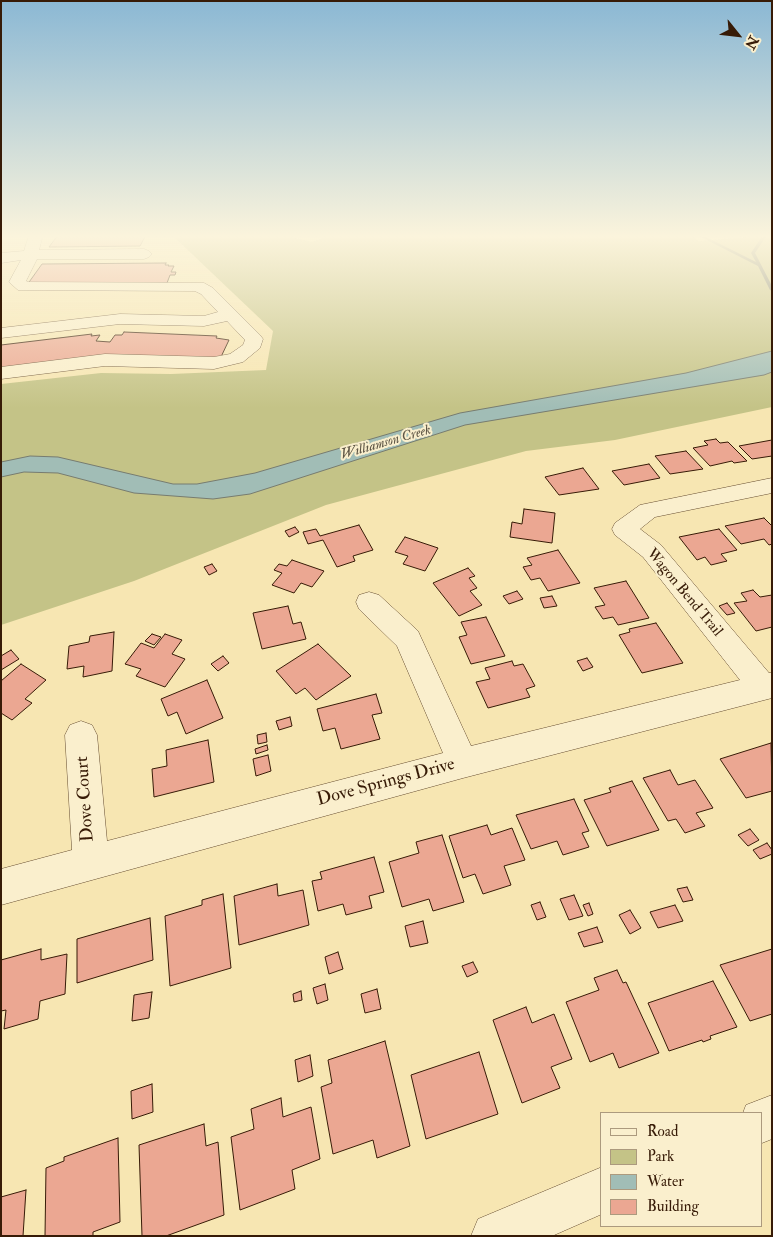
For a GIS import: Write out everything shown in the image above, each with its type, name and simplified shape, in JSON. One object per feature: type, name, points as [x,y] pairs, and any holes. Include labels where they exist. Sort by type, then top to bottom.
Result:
[{"type":"street","points":[[1,373],[105,360],[214,363],[236,358],[251,348],[254,339],[209,293]]},
{"type":"street","points":[[1,333],[120,319],[204,321],[230,315]]},
{"type":"street","name":"Wagon Bend Trail","points":[[767,687],[652,551],[624,529],[648,511],[772,485]]},
{"type":"street","points":[[369,602],[408,639],[463,763]]},
{"type":"street","name":"Dove Springs Drive","points":[[1,887],[463,763],[767,687]]},
{"type":"street","name":"Dove Court","points":[[81,735],[90,863]]},
{"type":"street","points":[[495,1236],[600,1191]]},
{"type":"green space","points":[[233,293],[772,293],[772,407],[615,440],[526,451],[326,505],[134,581],[1,625],[1,384],[101,373],[171,374],[266,370],[273,331]]},
{"type":"water","name":"Williamson Creek","points":[[772,351],[772,372],[764,375],[465,425],[250,494],[213,499],[134,493],[58,473],[24,472],[1,477],[1,462],[30,456],[58,457],[173,484],[197,484],[255,473],[460,413],[686,373]]},
{"type":"building","points":[[124,332],[217,336],[216,338],[229,340],[220,359],[99,357],[1,370],[1,345],[92,334],[91,336],[100,335],[96,341],[110,342],[115,335],[122,335]]},
{"type":"building","points":[[716,439],[720,443],[728,442],[747,461],[734,463],[732,461],[710,466],[693,448],[708,445],[704,441]]},
{"type":"building","points":[[772,440],[772,456],[752,459],[739,446]]},
{"type":"building","points":[[686,451],[703,469],[670,474],[655,456]]},
{"type":"building","points":[[649,464],[660,478],[624,485],[612,471]]},
{"type":"building","points":[[583,468],[599,489],[559,495],[545,477]]},
{"type":"building","points":[[524,509],[555,513],[552,543],[510,537],[512,522],[522,524]]},
{"type":"building","points":[[764,518],[772,526],[772,544],[769,545],[764,539],[741,544],[725,526]]},
{"type":"building","points":[[359,525],[373,550],[353,556],[355,561],[337,567],[323,540],[308,544],[303,532],[316,529],[320,536]]},
{"type":"building","points":[[295,527],[299,532],[289,537],[285,531]]},
{"type":"building","points":[[719,529],[737,550],[721,554],[727,561],[711,565],[705,557],[697,560],[679,537]]},
{"type":"building","points":[[405,537],[438,548],[425,571],[403,564],[408,556],[395,552]]},
{"type":"building","points":[[558,550],[580,583],[548,591],[540,578],[531,580],[523,567],[532,565],[527,558]]},
{"type":"building","points":[[292,560],[324,571],[312,587],[301,583],[294,593],[272,585],[282,573],[274,570],[279,564],[287,566]]},
{"type":"building","points":[[212,564],[217,571],[209,575],[204,567]]},
{"type":"building","points":[[468,568],[475,576],[469,578],[477,588],[470,591],[482,605],[459,616],[433,583]]},
{"type":"building","points":[[626,581],[649,618],[618,625],[613,617],[603,619],[595,607],[605,605],[594,588]]},
{"type":"building","points":[[753,590],[760,597],[772,595],[772,627],[756,631],[734,603],[747,601],[741,593]]},
{"type":"building","points":[[517,591],[523,599],[509,604],[503,596]]},
{"type":"building","points":[[552,596],[557,606],[544,608],[540,598]]},
{"type":"building","points":[[727,603],[735,613],[727,615],[719,606]]},
{"type":"building","points":[[288,606],[293,624],[301,622],[306,639],[262,649],[253,613]]},
{"type":"building","points":[[486,617],[505,656],[471,664],[459,637],[467,635],[461,622]]},
{"type":"building","points":[[656,623],[683,663],[642,673],[619,635],[630,632],[629,629]]},
{"type":"building","points":[[114,632],[112,671],[83,677],[84,666],[67,669],[69,646],[89,642],[90,636]]},
{"type":"building","points":[[152,634],[161,637],[154,645],[145,641]]},
{"type":"building","points":[[165,634],[182,640],[172,654],[185,659],[165,687],[136,676],[141,669],[125,664],[141,643],[154,648]]},
{"type":"building","points":[[318,644],[351,676],[316,700],[305,688],[296,694],[276,671]]},
{"type":"building","points":[[11,650],[19,659],[1,670],[1,656]]},
{"type":"building","points":[[223,656],[229,663],[218,671],[211,664]]},
{"type":"building","points":[[587,658],[593,667],[583,671],[577,661]]},
{"type":"building","points":[[512,661],[514,666],[523,664],[535,686],[526,689],[530,697],[488,708],[476,682],[490,679],[485,668]]},
{"type":"building","points":[[21,664],[46,680],[25,699],[32,703],[12,720],[1,713],[1,681]]},
{"type":"building","points":[[207,680],[223,718],[186,734],[177,712],[168,716],[161,699]]},
{"type":"building","points":[[376,694],[382,713],[372,715],[380,739],[341,749],[335,728],[323,731],[317,709]]},
{"type":"building","points":[[290,717],[292,726],[279,730],[276,721]]},
{"type":"building","points":[[266,733],[267,742],[258,744],[257,735]]},
{"type":"building","points":[[208,740],[214,782],[154,797],[152,769],[167,766],[166,750]]},
{"type":"building","points":[[771,743],[772,791],[746,798],[720,759]]},
{"type":"building","points":[[267,745],[268,750],[256,754],[255,749]]},
{"type":"building","points":[[268,755],[271,771],[256,776],[253,759]]},
{"type":"building","points":[[670,770],[678,785],[695,780],[713,808],[696,813],[705,826],[685,833],[676,819],[668,821],[643,778]]},
{"type":"building","points":[[632,781],[659,830],[607,846],[584,800],[611,792],[609,788]]},
{"type":"building","points":[[574,799],[589,831],[582,833],[589,847],[563,855],[557,841],[531,849],[516,815]]},
{"type":"building","points":[[487,825],[491,835],[512,828],[525,860],[504,866],[511,885],[483,894],[475,874],[463,878],[449,836]]},
{"type":"building","points":[[750,829],[759,840],[748,846],[738,835]]},
{"type":"building","points":[[442,835],[464,902],[433,911],[429,899],[402,907],[389,862],[419,853],[416,842]]},
{"type":"building","points":[[767,843],[772,850],[772,854],[760,859],[753,850]]},
{"type":"building","points":[[374,857],[384,892],[369,896],[372,908],[346,915],[343,904],[318,911],[312,881],[322,879],[320,872]]},
{"type":"building","points":[[277,884],[278,896],[303,890],[309,925],[239,945],[234,896]]},
{"type":"building","points":[[687,887],[693,900],[683,902],[677,889]]},
{"type":"building","points":[[223,894],[231,968],[170,986],[165,916],[202,905],[202,900]]},
{"type":"building","points":[[574,895],[583,916],[569,920],[560,899]]},
{"type":"building","points":[[540,902],[546,917],[537,920],[531,905]]},
{"type":"building","points":[[589,903],[593,914],[588,916],[583,905]]},
{"type":"building","points":[[675,905],[683,921],[658,928],[650,912]]},
{"type":"building","points":[[630,910],[641,928],[630,934],[619,915]]},
{"type":"building","points":[[150,918],[153,960],[77,983],[77,939]]},
{"type":"building","points":[[423,921],[428,943],[410,947],[405,926]]},
{"type":"building","points":[[597,927],[603,942],[584,947],[578,933]]},
{"type":"building","points":[[41,949],[41,960],[67,954],[65,994],[40,1001],[38,1019],[4,1029],[6,1010],[1,1011],[1,960]]},
{"type":"building","points":[[772,949],[772,1014],[750,1021],[720,965]]},
{"type":"building","points":[[338,952],[343,969],[329,974],[325,957]]},
{"type":"building","points":[[473,962],[478,972],[467,977],[462,966]]},
{"type":"building","points":[[617,970],[623,983],[626,982],[659,1053],[619,1068],[613,1053],[590,1062],[566,1002],[599,990],[594,978]]},
{"type":"building","points":[[713,981],[737,1027],[710,1036],[711,1039],[703,1042],[702,1040],[669,1051],[648,1003]]},
{"type":"building","points":[[325,984],[328,1000],[317,1004],[313,988]]},
{"type":"building","points":[[377,989],[381,1009],[365,1013],[361,994]]},
{"type":"building","points":[[301,991],[302,1000],[294,1002],[293,994]]},
{"type":"building","points":[[152,992],[149,1018],[132,1021],[134,995]]},
{"type":"building","points":[[526,1007],[532,1023],[554,1014],[572,1059],[551,1067],[560,1088],[522,1103],[493,1020]]},
{"type":"building","points":[[385,1041],[410,1146],[377,1158],[373,1140],[333,1154],[321,1087],[332,1083],[328,1060]]},
{"type":"building","points":[[479,1052],[498,1114],[426,1139],[411,1075]]},
{"type":"building","points":[[310,1055],[313,1076],[298,1082],[295,1060]]},
{"type":"building","points":[[152,1084],[153,1112],[132,1119],[131,1091]]},
{"type":"building","points":[[281,1098],[283,1117],[311,1107],[320,1159],[292,1170],[295,1189],[240,1210],[231,1137],[254,1129],[251,1109]]},
{"type":"building","points":[[204,1124],[206,1146],[218,1142],[224,1215],[166,1236],[142,1236],[139,1145]]},
{"type":"building","points":[[118,1138],[120,1222],[93,1232],[93,1236],[45,1236],[46,1168],[64,1161],[64,1157]]},
{"type":"building","points":[[26,1190],[23,1236],[1,1236],[1,1197]]}]
